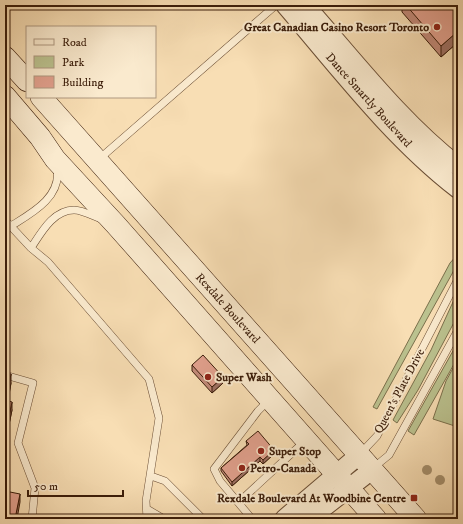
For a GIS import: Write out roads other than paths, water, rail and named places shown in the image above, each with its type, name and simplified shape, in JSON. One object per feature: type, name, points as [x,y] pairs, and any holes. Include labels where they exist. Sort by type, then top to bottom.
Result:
[{"type":"main road","points":[[5,57],[26,81]]},
{"type":"main road","points":[[5,96],[40,137],[55,160],[116,225],[271,398],[376,519]]},
{"type":"main road","name":"Rexdale Boulevard","points":[[42,98],[416,519]]},
{"type":"street","name":"Dance Smartly Boulevard","points":[[285,5],[383,117],[427,162],[458,188]]},
{"type":"street","name":"Dance Smartly Boulevard","points":[[305,5],[384,94],[427,139],[458,166]]},
{"type":"street","name":"Queen's Plate Drive","points":[[284,519],[342,481],[365,462]]},
{"type":"street","name":"Queen's Plate Drive","points":[[309,519],[342,481]]},
{"type":"lane","points":[[97,160],[276,5]]},
{"type":"lane","points":[[11,226],[37,210],[49,198],[58,173],[55,160]]},
{"type":"lane","points":[[32,248],[43,229],[56,217],[65,212],[74,210],[116,225]]},
{"type":"lane","points":[[5,220],[53,268],[149,379],[159,418],[147,519]]},
{"type":"lane","name":"Queen's Plate Drive","points":[[365,462],[376,436],[458,280]]},
{"type":"lane","name":"Queen's Plate Drive","points":[[365,462],[389,456],[458,330]]},
{"type":"lane","points":[[5,376],[33,383],[18,443],[35,488],[32,519]]},
{"type":"lane","points":[[252,519],[220,481],[214,469],[258,411],[271,398]]},
{"type":"lane","points":[[239,502],[306,440]]},
{"type":"lane","points":[[151,476],[165,481],[203,519]]},
{"type":"lane","points":[[147,509],[164,519]]},
{"type":"place","name":"Great Canadian Casino Resort Toronto","points":[[437,27]]},
{"type":"place","name":"Super Wash","points":[[208,377]]},
{"type":"place","name":"Super Stop","points":[[261,451]]},
{"type":"place","name":"Petro-Canada","points":[[242,468]]},
{"type":"place","name":"Rexdale Boulevard At Woodbine Centre","points":[[414,498]]}]
